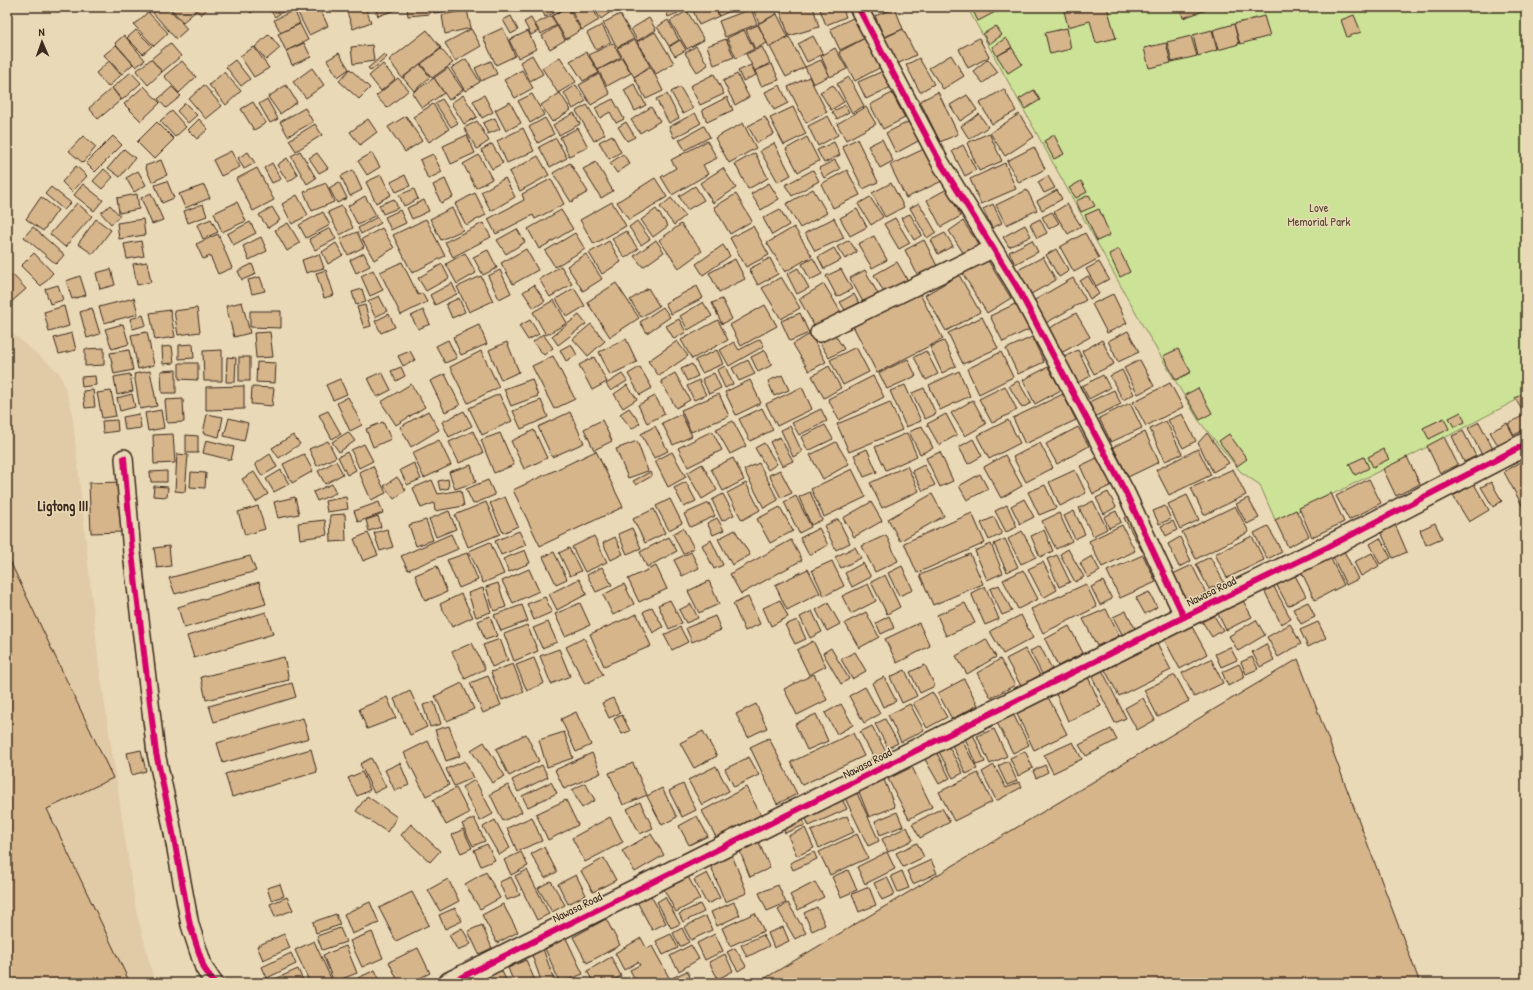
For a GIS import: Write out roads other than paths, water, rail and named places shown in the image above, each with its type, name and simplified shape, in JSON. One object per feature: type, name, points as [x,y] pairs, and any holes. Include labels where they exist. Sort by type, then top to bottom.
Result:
[{"type":"street","points":[[858,7],[940,162],[1017,288],[1126,493],[1184,617]]},
{"type":"street","points":[[819,332],[992,249]]},
{"type":"street","name":"Nawasa Road","points":[[450,983],[1294,562],[1328,547],[1526,444]]},
{"type":"street","points":[[124,458],[132,553],[156,753],[170,817],[190,925],[204,968],[214,983]]},
{"type":"district","name":"Ligtong III","points":[[63,505]]},
{"type":"park label","name":"Love Memorial Park","points":[[1319,214]]}]
